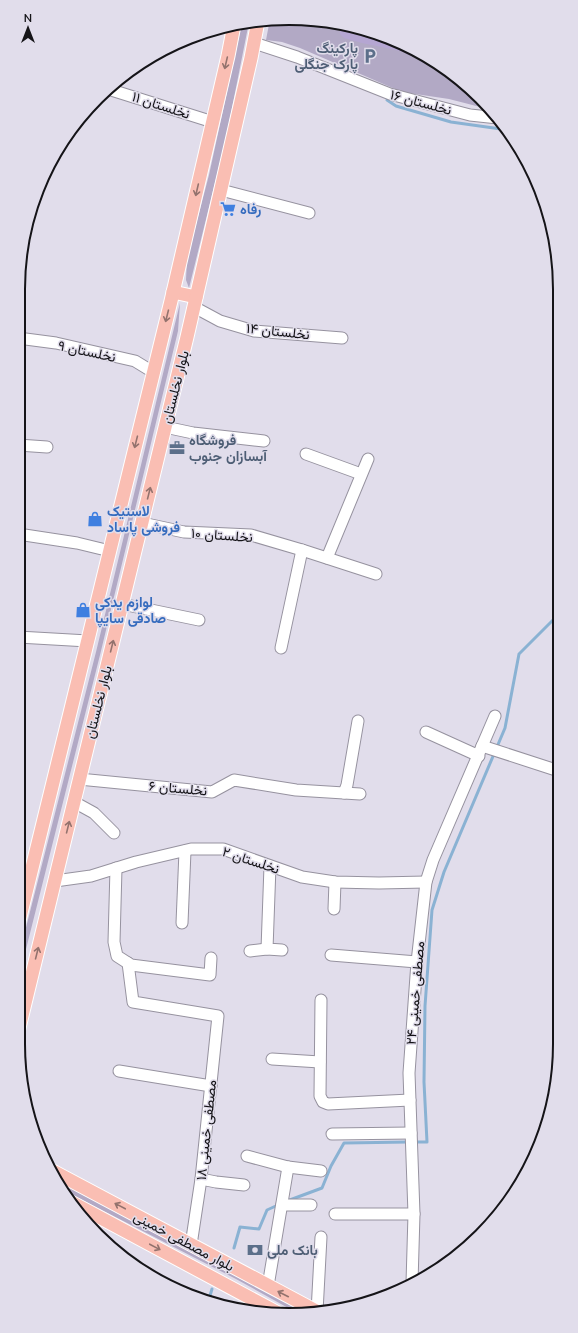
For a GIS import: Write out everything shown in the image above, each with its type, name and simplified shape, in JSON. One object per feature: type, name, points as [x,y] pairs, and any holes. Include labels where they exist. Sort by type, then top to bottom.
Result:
[{"type":"main road","name":"بلوار نخلستان","points":[[25,1004],[195,302],[257,27]]},
{"type":"main road","name":"بلوار نخلستان","points":[[25,881],[88,641],[173,292],[233,31]]},
{"type":"main road","points":[[173,292],[195,302]]},
{"type":"main road","name":"بلوار مصطفی خمینی","points":[[59,1174],[308,1307]]},
{"type":"main road","name":"بلوار مصطفی خمینی","points":[[94,1221],[265,1307]]},
{"type":"street","name":"نخلستان ۱۶","points":[[254,43],[348,76],[390,94],[470,115],[489,117]]},
{"type":"street","name":"نخلستان ۱۱","points":[[115,91],[213,122]]},
{"type":"street","points":[[221,190],[309,213]]},
{"type":"street","name":"نخلستان ۱۴","points":[[195,302],[220,321],[254,331],[342,338]]},
{"type":"street","name":"نخلستان ۹","points":[[25,339],[56,343],[135,361],[153,372]]},
{"type":"street","points":[[165,428],[193,433],[264,441]]},
{"type":"street","points":[[25,445],[47,447]]},
{"type":"street","points":[[306,454],[362,474]]},
{"type":"street","points":[[327,558],[368,459]]},
{"type":"street","name":"نخلستان ۱۰","points":[[142,523],[184,532],[251,535],[376,574]]},
{"type":"street","points":[[25,535],[77,543],[110,551]]},
{"type":"street","points":[[281,648],[302,550]]},
{"type":"street","points":[[122,604],[199,620]]},
{"type":"street","points":[[25,637],[88,641]]},
{"type":"street","name":"مصطفی خمینی ۲۴","points":[[412,1278],[414,1214],[409,1074],[416,962],[426,882],[433,860],[495,716]]},
{"type":"street","points":[[344,793],[347,785],[358,721]]},
{"type":"street","points":[[426,732],[480,751],[553,769]]},
{"type":"street","name":"نخلستان ۶","points":[[79,779],[212,792],[234,780],[296,790],[360,794]]},
{"type":"street","points":[[74,802],[94,813],[114,833]]},
{"type":"street","name":"نخلستان ۲","points":[[55,882],[90,876],[136,862],[191,849],[223,850],[302,877],[336,882],[426,882]]},
{"type":"street","points":[[182,923],[184,851]]},
{"type":"street","points":[[267,949],[270,866]]},
{"type":"street","points":[[116,868],[114,942],[117,956],[131,965],[210,975],[211,958]]},
{"type":"street","points":[[334,909],[336,882]]},
{"type":"street","points":[[250,951],[267,949],[282,950]]},
{"type":"street","points":[[331,955],[416,962]]},
{"type":"street","name":"مصطفی خمینی ۱۸","points":[[128,963],[133,1002],[218,1016],[201,1179],[191,1245]]},
{"type":"street","points":[[321,1000],[320,1096],[322,1102],[328,1104],[410,1100]]},
{"type":"street","points":[[272,1059],[320,1062]]},
{"type":"street","points":[[119,1071],[211,1086]]},
{"type":"street","points":[[332,1134],[411,1133]]},
{"type":"street","points":[[247,1156],[288,1167],[321,1171]]},
{"type":"street","points":[[268,1286],[288,1167]]},
{"type":"street","points":[[201,1179],[244,1185]]},
{"type":"street","points":[[282,1205],[311,1205]]},
{"type":"street","points":[[335,1214],[414,1214]]},
{"type":"street","points":[[318,1306],[321,1237]]},
{"type":"shaded area","points":[[289,25],[323,27],[341,30],[374,39],[406,52],[436,69],[480,107],[449,99],[402,92],[300,48],[282,42],[266,40],[269,26]]},
{"type":"shaded area","points":[[248,28],[226,138],[189,288],[186,280],[187,259],[209,175],[241,29]]},
{"type":"shaded area","points":[[340,30],[357,34],[374,39],[407,52],[362,43],[344,38],[340,34]]},
{"type":"shaded area","points":[[180,303],[178,331],[100,655],[25,953],[25,931],[96,652]]},
{"type":"shaded area","points":[[62,1179],[299,1307],[288,1308],[236,1279],[72,1195]]},
{"type":"waterway","points":[[387,100],[396,106],[451,122],[499,129]]},
{"type":"waterway","points":[[415,1142],[427,1142],[424,1082],[425,1006],[432,910],[444,872],[505,728],[519,654],[553,620]]},
{"type":"waterway","points":[[287,1201],[322,1188],[331,1166],[344,1143],[409,1142]]},
{"type":"waterway","points":[[234,1248],[240,1227],[259,1229],[267,1210],[278,1205]]},
{"type":"waterway","points":[[210,1296],[212,1289]]},
{"type":"place","name":"پارکینگ پارک جنگلی","points":[[370,56]]},
{"type":"place","name":"رفاه","points":[[228,209]]},
{"type":"place","name":"فروشگاه آبسازان جنوب","points":[[177,448]]},
{"type":"place","name":"لاستیک فروشی پاساد","points":[[95,519]]},
{"type":"place","name":"لوازم یدکی صادقی سایپا","points":[[83,610]]},
{"type":"place","name":"بانک ملی","points":[[255,1250]]}]
